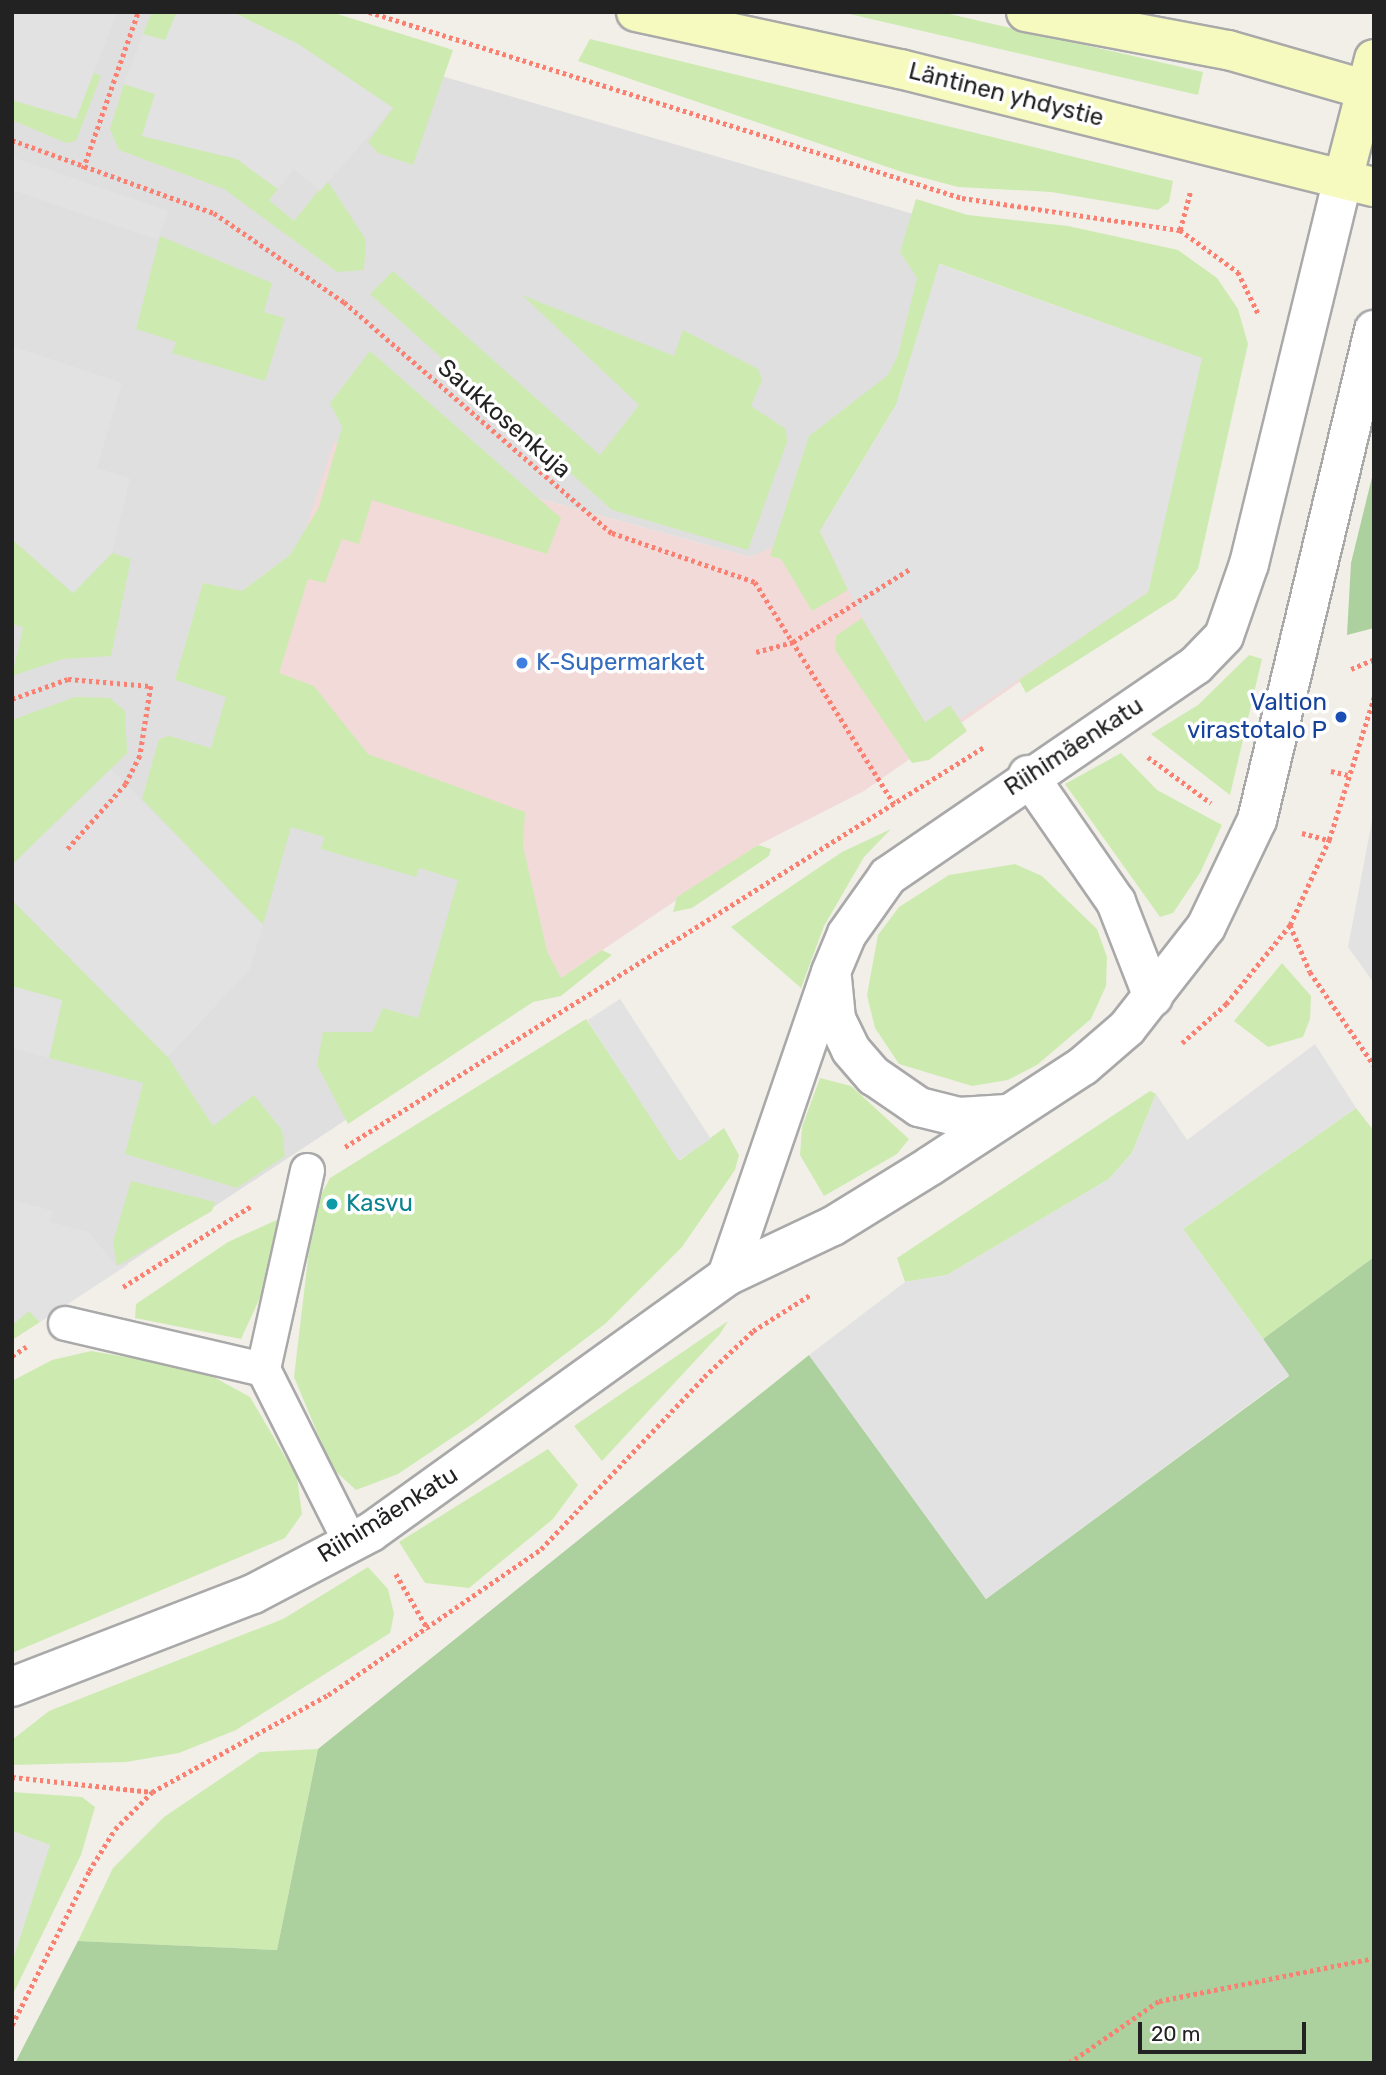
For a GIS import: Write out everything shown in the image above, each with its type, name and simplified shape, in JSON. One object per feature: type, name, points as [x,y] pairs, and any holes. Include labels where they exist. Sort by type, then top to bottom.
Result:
[{"type":"main road","name":"Läntinen yhdystie","points":[[636,12],[900,69],[1358,183]]},
{"type":"main road","points":[[1027,12],[1371,80],[1358,183]]},
{"type":"street","name":"Riihimäenkatu","points":[[727,1276],[831,972],[847,934],[888,876],[1028,775],[1196,665],[1224,636],[1249,564],[1358,183]]},
{"type":"street","name":"Riihimäenkatu","points":[[12,1687],[253,1594],[350,1542],[727,1276],[833,1226],[1083,1066],[1153,997],[1206,927],[1257,820],[1374,330]]},
{"type":"street","points":[[1028,775],[1115,902],[1153,997]]},
{"type":"street","points":[[831,972],[836,1018],[851,1050],[874,1076],[919,1107],[959,1117],[1010,1114]]},
{"type":"lane","points":[[307,1170],[263,1369],[350,1542]]},
{"type":"lane","points":[[65,1323],[263,1369]]},
{"type":"path","points":[[83,169],[138,12]]},
{"type":"path","points":[[369,12],[962,198],[1180,230],[1238,272],[1260,323]]},
{"type":"path","name":"Saukkosenkuja","points":[[12,140],[223,220],[344,302],[612,533],[755,582],[894,804]]},
{"type":"path","points":[[756,652],[793,642],[910,569]]},
{"type":"path","points":[[1351,668],[1374,659]]},
{"type":"path","points":[[12,699],[68,679],[151,686],[140,756],[126,783],[66,851]]},
{"type":"path","points":[[1173,1051],[1226,1004],[1290,925],[1329,840],[1374,697]]},
{"type":"path","points":[[1115,720],[1158,768],[1196,796],[1257,820],[1329,840]]},
{"type":"path","points":[[12,1356],[994,740]]},
{"type":"path","points":[[1331,771],[1348,775]]},
{"type":"path","points":[[1290,925],[1310,972],[1374,1065]]},
{"type":"path","points":[[12,2025],[89,1871],[115,1829],[152,1791],[328,1695],[541,1549],[753,1331],[818,1290]]},
{"type":"path","points":[[12,1777],[152,1791]]},
{"type":"path","points":[[1069,2063],[1159,2001],[1374,1958]]},
{"type":"shaded area","points":[[12,12],[222,12],[917,215],[939,264],[820,531],[750,557],[334,442],[489,839],[561,978],[12,1340]]},
{"type":"shaded area","points":[[12,12],[117,12],[76,119],[12,100]]},
{"type":"shaded area","points":[[177,12],[232,12],[298,44],[393,108],[320,191],[294,169],[278,189],[237,159],[142,136],[155,94],[124,84],[143,34],[165,40]]},
{"type":"shaded area","points":[[12,157],[168,211],[158,240],[12,190]]},
{"type":"shaded area","points":[[939,264],[1202,358],[1148,592],[960,719],[950,705],[925,722],[862,618],[820,531],[896,405]]},
{"type":"shaded area","points":[[12,346],[122,383],[97,468],[130,478],[112,553],[73,593],[12,539]]},
{"type":"shaded area","points":[[1202,358],[1148,592],[864,791],[758,845],[561,978],[489,839],[237,740],[334,442],[750,557]]},
{"type":"shaded area","points":[[111,769],[263,925],[250,969],[168,1057],[12,900],[12,865]]},
{"type":"shaded area","points":[[1374,810],[1374,983],[1348,947]]},
{"type":"shaded area","points":[[12,986],[62,1000],[49,1058],[12,1048]]},
{"type":"shaded area","points":[[620,999],[711,1139],[678,1160],[587,1020]]},
{"type":"shaded area","points":[[1315,1044],[1356,1108],[1183,1229],[1289,1375],[986,1599],[809,1355],[905,1282],[947,1275],[1109,1179],[1132,1153],[1156,1094],[1187,1140]]},
{"type":"shaded area","points":[[12,1200],[53,1211],[50,1222],[88,1232],[117,1266],[129,1264],[40,1322],[29,1311],[12,1325]]},
{"type":"shaded area","points":[[12,1831],[50,1845],[12,1962]]},
{"type":"green space","points":[[152,12],[177,12],[165,41],[143,34]]},
{"type":"green space","points":[[232,12],[331,12],[453,50],[413,165],[378,153],[368,142],[393,108],[298,44]]},
{"type":"green space","points":[[841,12],[941,12],[1203,72],[1198,95]]},
{"type":"green space","points":[[590,39],[1173,181],[1169,202],[1158,210],[1051,192],[958,187],[902,172],[578,61]]},
{"type":"green space","points":[[92,72],[101,76],[76,141],[66,143],[12,120],[12,100],[75,118]]},
{"type":"green space","points":[[124,84],[155,94],[142,136],[237,159],[278,189],[269,200],[294,221],[327,180],[366,240],[364,270],[337,272],[224,189],[119,150],[110,129]]},
{"type":"green space","points":[[916,199],[968,215],[1068,226],[1178,250],[1217,278],[1238,309],[1248,344],[1198,569],[1176,598],[1026,693],[1019,680],[1148,592],[1201,358],[940,264],[896,405],[820,531],[848,590],[812,611],[781,559],[770,556],[809,436],[888,375],[898,355],[917,278],[900,252]]},
{"type":"green space","points":[[160,236],[272,283],[264,312],[285,318],[265,381],[172,353],[176,342],[136,329]]},
{"type":"green space","points":[[393,271],[600,455],[639,405],[522,295],[674,356],[683,330],[758,369],[762,380],[751,406],[786,429],[787,442],[748,550],[612,510],[370,294]]},
{"type":"green space","points":[[370,351],[561,518],[547,554],[372,500],[359,544],[342,539],[325,583],[308,579],[279,673],[314,686],[368,754],[525,812],[523,846],[547,951],[561,978],[602,950],[612,955],[561,996],[533,1002],[348,1124],[317,1065],[323,1032],[372,1032],[383,1008],[418,1018],[458,880],[419,868],[416,877],[321,849],[324,837],[291,827],[263,925],[142,799],[159,739],[169,736],[211,748],[226,697],[175,680],[203,583],[242,591],[290,555],[319,507],[342,427],[330,403]]},
{"type":"green space","points":[[1374,469],[1374,628],[1347,635],[1351,563]]},
{"type":"green space","points":[[12,539],[73,593],[112,553],[131,559],[111,656],[63,659],[12,676],[23,627],[12,624]]},
{"type":"green space","points":[[862,618],[925,722],[950,705],[967,731],[929,760],[912,763],[835,650],[836,636]]},
{"type":"green space","points":[[1249,655],[1262,659],[1230,795],[1151,734],[1198,705]]},
{"type":"green space","points":[[75,697],[110,698],[125,711],[127,753],[12,865],[12,720]]},
{"type":"green space","points":[[1121,753],[1157,790],[1222,825],[1200,873],[1173,913],[1160,917],[1065,784]]},
{"type":"green space","points":[[891,829],[864,857],[824,926],[801,988],[731,927],[842,852]]},
{"type":"green space","points":[[758,845],[771,849],[769,856],[692,908],[673,912],[677,897]]},
{"type":"green space","points":[[1015,864],[1042,876],[1097,929],[1107,957],[1106,986],[1091,1019],[1037,1065],[1008,1080],[972,1086],[899,1064],[875,1028],[867,995],[878,935],[899,907],[949,875]]},
{"type":"green space","points":[[12,900],[168,1057],[213,1126],[254,1095],[282,1130],[285,1156],[237,1188],[125,1154],[143,1083],[49,1058],[62,1001],[12,986]]},
{"type":"green space","points":[[1282,963],[1311,996],[1310,1019],[1303,1037],[1268,1047],[1234,1021]]},
{"type":"green space","points":[[586,1019],[680,1160],[724,1128],[739,1155],[735,1170],[682,1247],[605,1324],[474,1423],[398,1474],[356,1490],[332,1468],[294,1377],[314,1208],[330,1178]]},
{"type":"green space","points":[[820,1078],[851,1086],[909,1139],[897,1154],[824,1196],[800,1155],[802,1127]]},
{"type":"green space","points":[[1150,1091],[1156,1094],[1132,1153],[1109,1179],[947,1275],[905,1282],[897,1258]]},
{"type":"green space","points":[[1356,1108],[1374,1131],[1374,1257],[1263,1339],[1183,1229]]},
{"type":"green space","points":[[131,1181],[215,1202],[212,1211],[117,1266],[113,1242]]},
{"type":"green space","points":[[281,1218],[264,1289],[241,1339],[135,1318],[136,1304],[228,1242]]},
{"type":"green space","points":[[1374,1257],[1374,2063],[15,2063],[78,1941],[277,1950],[318,1749],[809,1355],[986,1599],[1289,1376],[1263,1339]]},
{"type":"green space","points":[[29,1311],[40,1322],[12,1340],[12,1325]]},
{"type":"green space","points":[[728,1321],[720,1334],[602,1461],[574,1426]]},
{"type":"green space","points":[[91,1351],[201,1370],[250,1397],[297,1477],[302,1514],[285,1538],[12,1653],[12,1381],[52,1360]]},
{"type":"green space","points":[[548,1449],[578,1485],[553,1519],[469,1588],[425,1583],[399,1542]]},
{"type":"green space","points":[[368,1567],[388,1589],[394,1614],[390,1633],[236,1730],[179,1753],[126,1762],[12,1765],[12,1740],[49,1711],[283,1619]]},
{"type":"green space","points":[[318,1749],[277,1950],[78,1941],[113,1868],[164,1817],[260,1752]]},
{"type":"green space","points":[[12,1792],[82,1797],[95,1807],[81,1855],[12,1996],[12,1962],[49,1845],[12,1831]]},
{"type":"place","name":"K-Supermarket","points":[[522,663]]},
{"type":"place","name":"Valtion virastotalo P","points":[[1341,717]]},
{"type":"place","name":"Kasvu","points":[[332,1204]]}]
